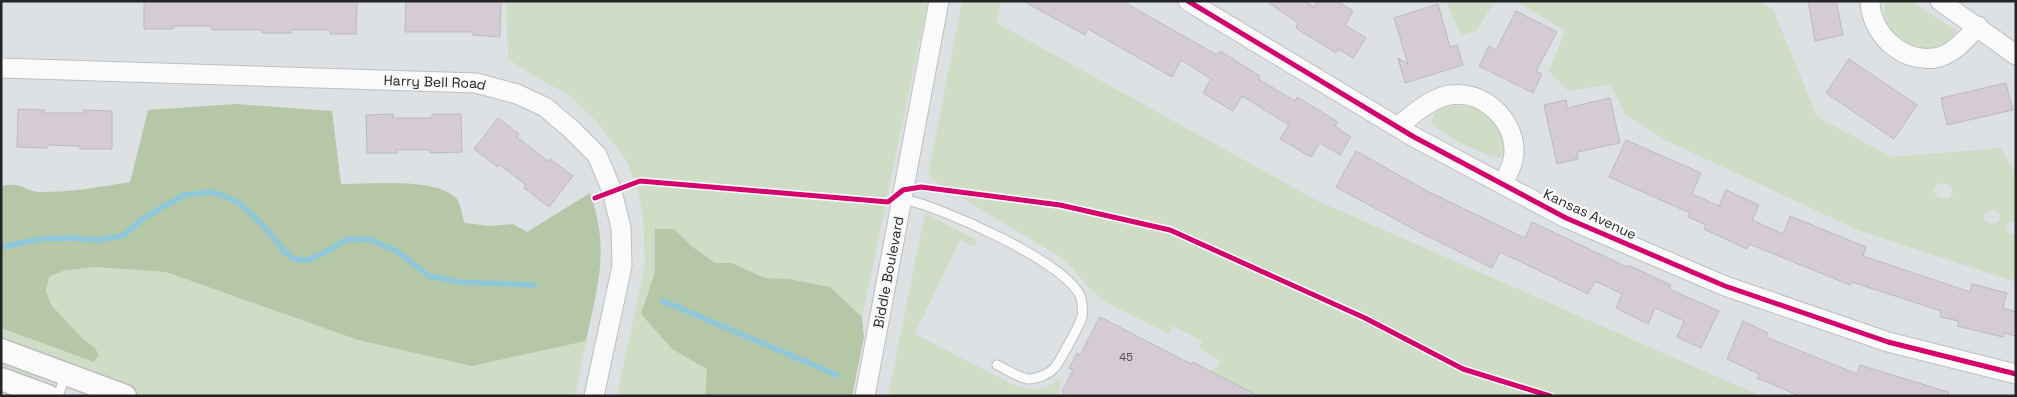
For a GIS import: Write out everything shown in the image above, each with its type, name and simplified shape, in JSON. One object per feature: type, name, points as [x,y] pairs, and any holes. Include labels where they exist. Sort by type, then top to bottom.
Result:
[{"type":"street","name":"Biddle Boulevard","points":[[865,396],[939,1]]},
{"type":"street","name":"Kansas Avenue","points":[[1188,1],[1398,127],[1566,218],[1725,286],[1888,342],[2016,374]]},
{"type":"street","points":[[1870,1],[1870,12],[1880,34],[1895,48],[1913,56],[1934,58],[1951,52],[1978,26]]},
{"type":"street","points":[[1940,1],[1978,26],[2016,55]]},
{"type":"street","name":"Harry Bell Road","points":[[1,68],[476,83],[516,94],[545,108],[572,129],[597,155],[612,190],[621,228],[622,266],[594,396]]},
{"type":"street","points":[[1398,127],[1424,106],[1449,95],[1467,95],[1486,102],[1500,115],[1511,132],[1514,149],[1511,169],[1502,184]]},
{"type":"street","points":[[1,350],[125,396]]},
{"type":"street","points":[[1,379],[48,396]]},
{"type":"lane","points":[[902,199],[919,202],[977,225],[1070,280],[1081,298],[1082,316],[1054,368],[1041,377],[1027,379],[997,365]]},
{"type":"lane","points":[[58,396],[66,374]]},
{"type":"green space","points":[[506,1],[928,1],[862,317],[830,287],[789,279],[765,278],[732,263],[715,263],[694,248],[674,229],[656,229],[655,272],[641,314],[672,349],[707,369],[705,396],[617,396],[645,264],[643,216],[637,189],[627,161],[596,121],[569,95],[537,78],[508,59]]},
{"type":"green space","points":[[962,1],[1000,1],[997,23],[1318,201],[1761,396],[1258,396],[1211,372],[1214,367],[1217,368],[1221,361],[1199,349],[1202,341],[1173,326],[1169,334],[1107,303],[1092,291],[1072,268],[1057,255],[960,197],[955,190],[940,185],[928,175]]},
{"type":"green space","points":[[1446,1],[1495,1],[1476,31],[1461,35]]},
{"type":"green space","points":[[1517,1],[1756,1],[1773,9],[1817,117],[1892,157],[2000,148],[2016,172],[2016,222],[2008,222],[2006,227],[2010,233],[2016,235],[2016,282],[1858,230],[1665,140],[1626,115],[1610,84],[1568,91],[1549,71],[1565,31]],"holes":[[[1943,183],[1951,186],[1953,193],[1949,199],[1938,197],[1933,191],[1937,184]],[[1994,209],[2000,215],[1999,221],[1992,223],[1984,220],[1984,214]]]},
{"type":"green space","points":[[1885,1],[1910,1],[1957,31],[1949,41],[1938,47],[1912,46],[1900,39],[1891,30],[1885,17]]},
{"type":"green space","points":[[236,104],[332,111],[341,184],[402,183],[434,187],[446,191],[456,198],[465,223],[490,226],[513,224],[527,232],[590,193],[600,232],[601,250],[598,284],[586,341],[472,366],[358,340],[166,272],[93,267],[63,271],[49,277],[46,291],[52,306],[83,339],[95,348],[99,355],[94,362],[1,328],[1,186],[15,185],[35,192],[52,192],[130,182],[148,110]]},
{"type":"green space","points":[[1454,105],[1478,109],[1496,124],[1503,137],[1504,144],[1500,158],[1464,144],[1446,134],[1431,122],[1437,109]]},
{"type":"green space","points":[[925,213],[975,239],[978,243],[973,246],[960,240],[915,334],[1014,385],[1038,389],[1044,388],[1060,378],[1059,396],[888,396]]},
{"type":"green space","points":[[655,229],[674,229],[694,248],[715,263],[732,263],[765,278],[789,279],[830,287],[862,317],[864,337],[852,396],[705,396],[707,369],[672,349],[641,314],[655,272]]},
{"type":"green space","points":[[93,267],[166,272],[358,340],[472,366],[586,341],[575,396],[142,396],[131,390],[132,386],[127,384],[1,345],[1,328],[94,362],[95,348],[59,316],[49,300],[47,290],[49,277],[63,271]]},
{"type":"green space","points":[[1,357],[41,376],[38,383],[1,372]]},
{"type":"building","points":[[144,1],[357,1],[356,34],[330,34],[330,30],[291,30],[291,33],[262,33],[262,30],[212,30],[212,26],[173,26],[173,29],[144,29]]},
{"type":"building","points":[[406,1],[501,1],[500,37],[473,35],[473,32],[405,32]]},
{"type":"building","points":[[1023,1],[1122,1],[1217,55],[1220,51],[1260,76],[1258,79],[1295,101],[1297,97],[1338,122],[1335,126],[1351,137],[1340,155],[1320,143],[1311,157],[1280,139],[1289,125],[1242,96],[1233,111],[1203,93],[1211,79],[1181,60],[1172,77],[1088,29],[1085,35]]},
{"type":"building","points":[[1266,1],[1305,1],[1314,7],[1317,1],[1337,1],[1353,11],[1345,25],[1366,38],[1353,58],[1338,49],[1336,53],[1296,28],[1298,23]]},
{"type":"building","points":[[1808,1],[1836,1],[1843,35],[1815,41]]},
{"type":"building","points":[[1438,4],[1450,47],[1457,45],[1463,65],[1405,83],[1398,58],[1408,64],[1394,18]]},
{"type":"building","points":[[1516,11],[1557,32],[1536,71],[1542,74],[1533,93],[1479,66],[1489,46],[1496,50]]},
{"type":"building","points":[[1849,59],[1917,105],[1894,139],[1826,93]]},
{"type":"building","points":[[2006,83],[2013,110],[1947,125],[1941,98]]},
{"type":"building","points":[[1610,98],[1620,143],[1577,152],[1578,159],[1557,164],[1544,105],[1566,100],[1567,108]]},
{"type":"building","points":[[18,109],[44,110],[44,113],[83,113],[83,110],[112,111],[112,149],[80,149],[80,146],[47,145],[47,148],[17,147]]},
{"type":"building","points":[[393,114],[393,118],[432,118],[432,114],[461,114],[462,152],[430,153],[430,150],[397,150],[397,153],[367,153],[366,115]]},
{"type":"building","points":[[498,118],[519,134],[517,137],[548,161],[550,159],[573,176],[549,207],[524,188],[526,185],[500,165],[498,167],[474,149]]},
{"type":"building","points":[[1626,140],[1701,173],[1692,194],[1719,206],[1726,190],[1759,205],[1752,220],[1783,234],[1790,216],[1866,247],[1863,256],[1970,292],[1972,284],[2007,293],[2003,308],[2016,312],[2016,336],[2004,333],[2003,337],[1957,326],[1959,321],[1940,317],[1941,311],[1852,282],[1850,285],[1749,244],[1747,249],[1704,229],[1706,225],[1688,217],[1690,213],[1609,177]]},
{"type":"building","points":[[1356,151],[1427,191],[1525,238],[1532,222],[1627,267],[1628,265],[1671,285],[1669,289],[1719,311],[1701,348],[1677,337],[1684,321],[1655,308],[1648,324],[1616,308],[1622,294],[1595,281],[1588,294],[1500,252],[1492,268],[1419,232],[1336,187]]},
{"type":"building","points":[[1100,317],[1258,396],[1070,396],[1062,392],[1073,370],[1069,368],[1077,353],[1080,355]]},
{"type":"building","points":[[1743,321],[1768,333],[1766,337],[1857,374],[1860,365],[1948,392],[1948,396],[1800,396],[1757,378],[1759,374],[1727,359]]},
{"type":"waterway","points":[[1,247],[40,239],[72,238],[98,240],[122,236],[144,218],[184,195],[213,192],[238,202],[262,224],[285,252],[294,259],[308,260],[326,252],[345,240],[369,239],[397,251],[429,276],[459,282],[534,285]]},
{"type":"waterway","points":[[663,301],[837,375]]},
{"type":"cycle path","points":[[1188,1],[1414,137],[1566,218],[1725,286],[1888,342],[2016,374]]},
{"type":"cycle path","points":[[595,198],[640,181],[888,202],[903,190],[921,187],[1060,205],[1170,230],[1365,318],[1463,369],[1550,396]]}]
